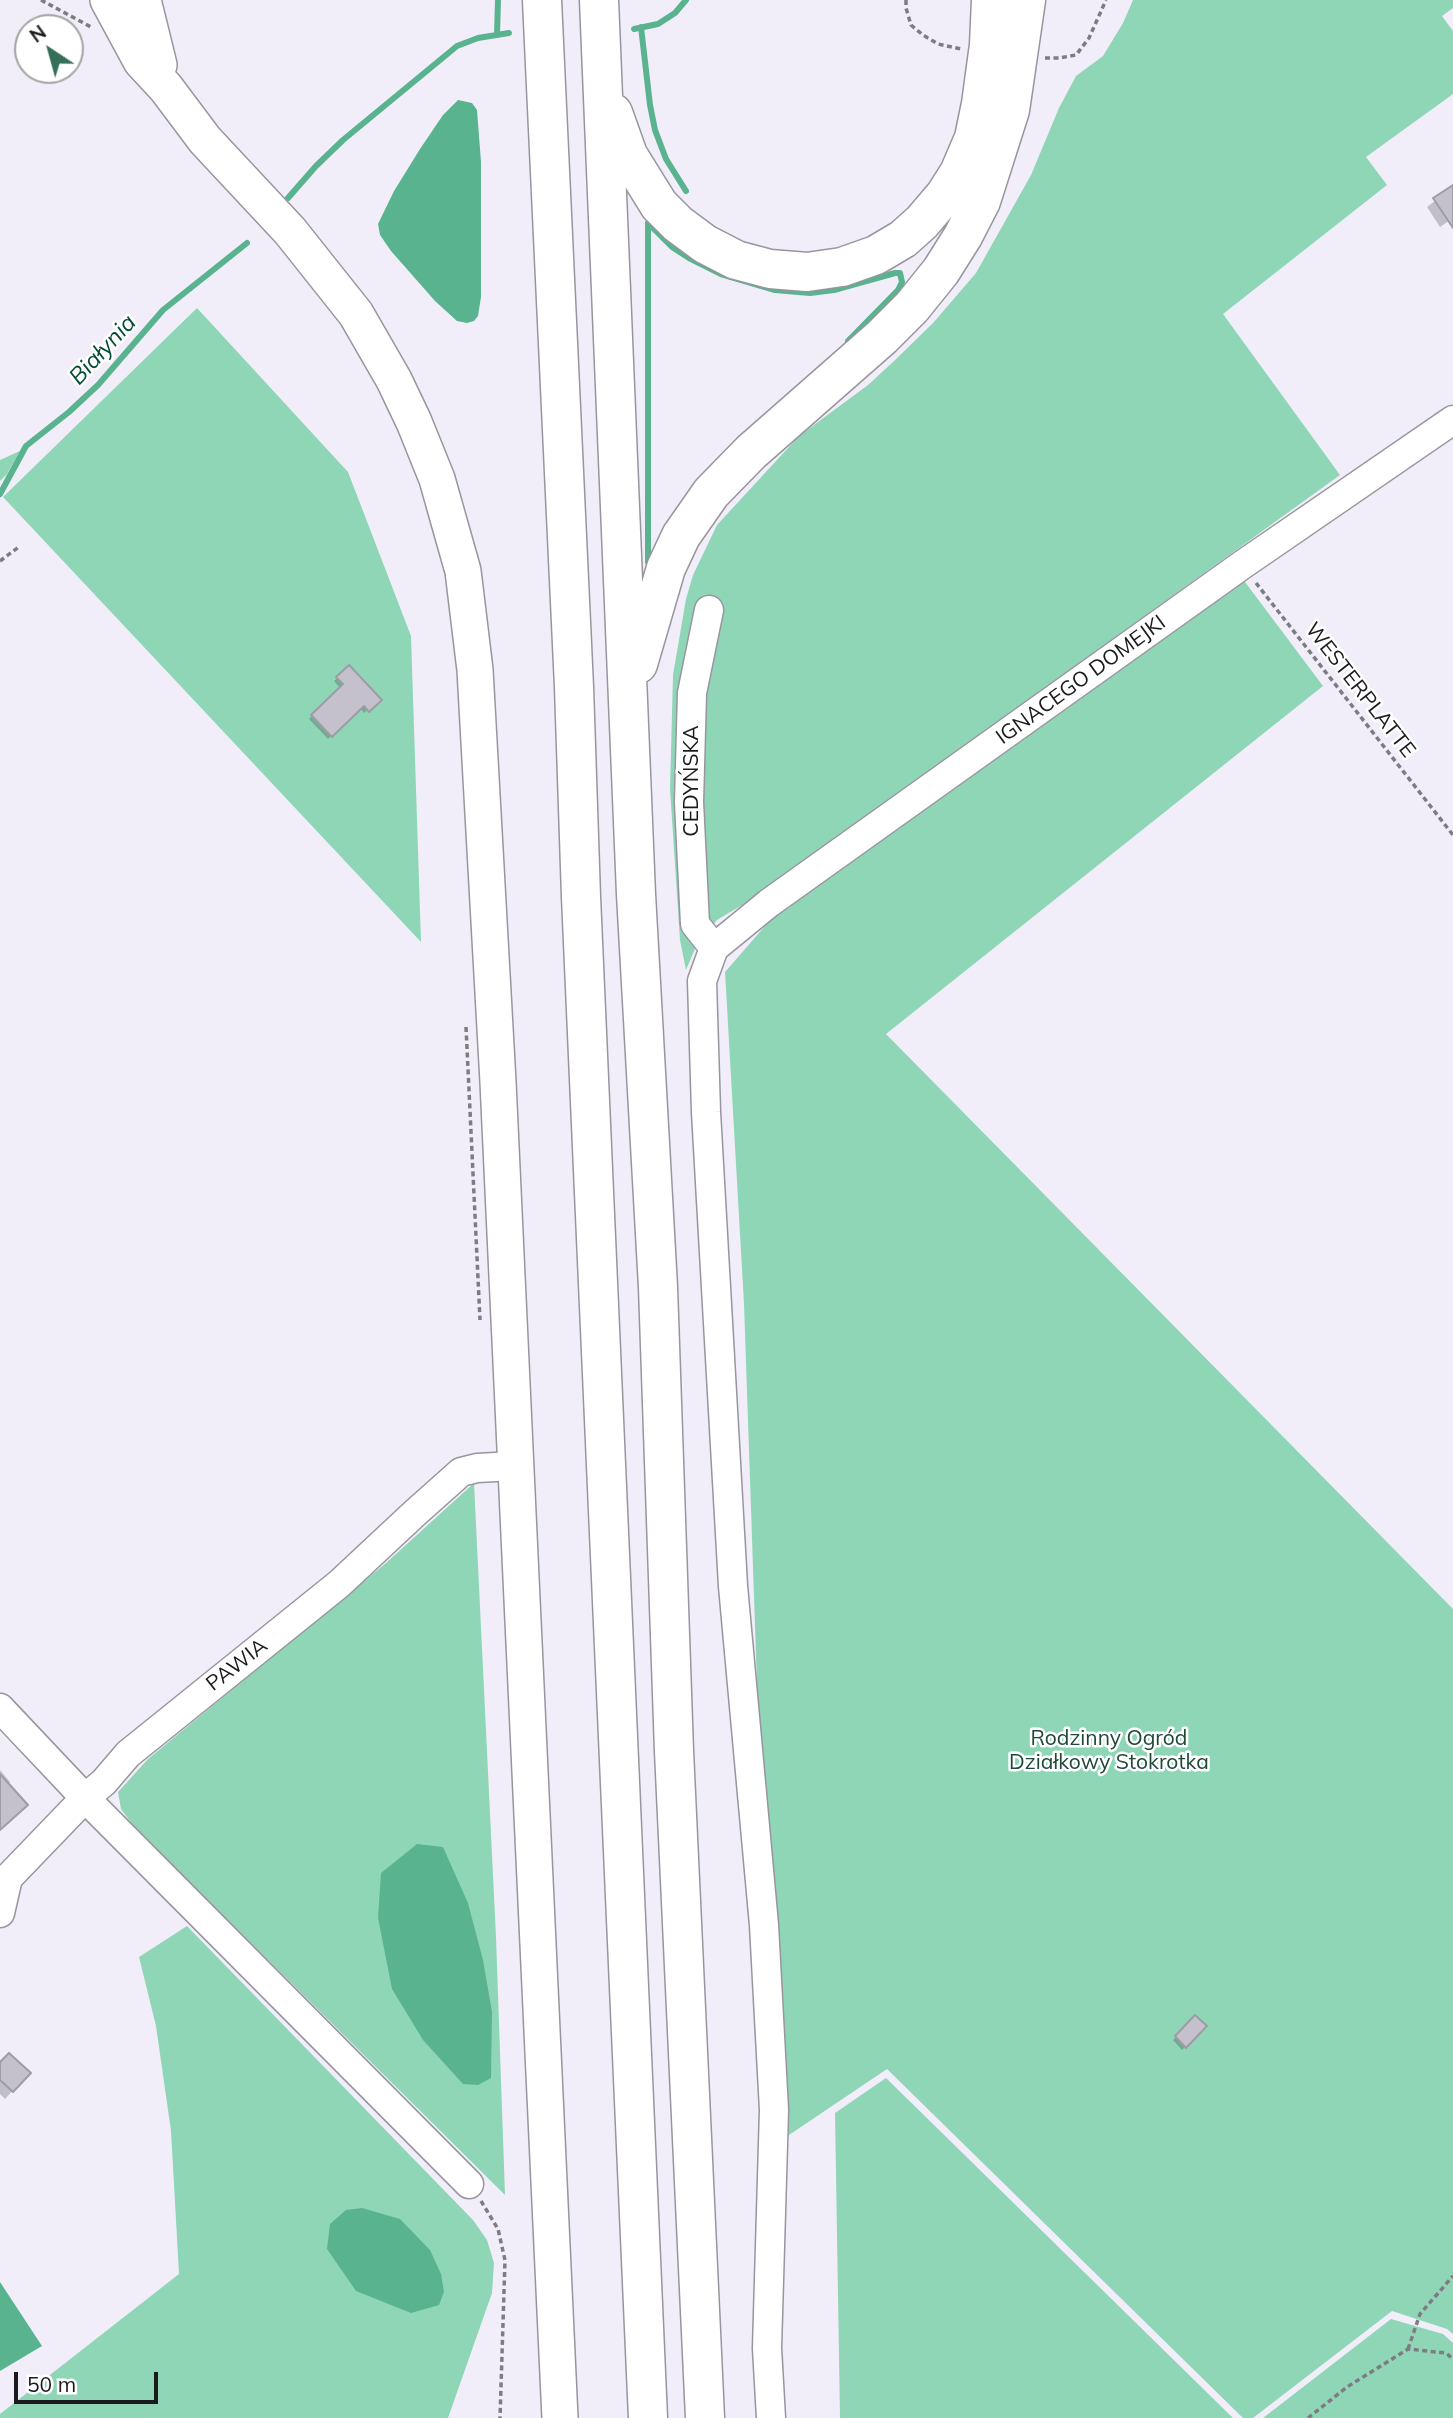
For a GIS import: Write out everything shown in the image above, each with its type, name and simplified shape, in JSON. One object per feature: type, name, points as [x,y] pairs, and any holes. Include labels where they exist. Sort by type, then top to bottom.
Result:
[{"type":"highway","points":[[542,0],[648,2418]]},
{"type":"highway","points":[[598,0],[636,894],[657,1287],[674,1765],[705,2418]]},
{"type":"highway","points":[[602,84],[628,155],[659,205],[678,224],[705,244],[736,260],[770,269],[807,272],[842,267],[876,256],[904,239],[945,195],[959,173],[974,138],[981,104],[989,45],[991,0]]},
{"type":"highway","points":[[629,697],[666,568],[681,536],[711,494],[751,452],[882,337],[941,271],[963,236],[981,201],[1010,110],[1026,0]]},
{"type":"main road","points":[[143,0],[166,88]]},
{"type":"main road","points":[[102,15],[166,88],[205,140],[290,231],[356,314],[414,422],[437,478],[463,571],[475,670],[498,1082],[514,1466],[561,2418]]},
{"type":"street","name":"IGNACEGO DOMEJKI","points":[[714,948],[769,903],[1242,565],[1453,420]]},
{"type":"street","name":"CEDYŃSKA","points":[[709,610],[692,692],[689,802],[695,924],[714,948]]},
{"type":"street","points":[[714,948],[702,981],[707,1126],[733,1586],[764,1925],[774,2110],[768,2348],[771,2418]]},
{"type":"street","name":"PAWIA","points":[[0,1913],[8,1878],[85,1798],[104,1782],[128,1754],[339,1584],[461,1472],[477,1468],[514,1466]]},
{"type":"street","points":[[0,1708],[85,1798],[469,2184]]},
{"type":"path","points":[[41,0],[86,23],[102,15]]},
{"type":"path","points":[[906,0],[912,25],[923,35],[953,49],[972,50]]},
{"type":"path","points":[[1043,58],[1076,55],[1089,38],[1107,0]]},
{"type":"path","points":[[0,561],[20,546]]},
{"type":"path","name":"WESTERPLATTE","points":[[1242,565],[1453,835]]},
{"type":"path","points":[[466,1016],[481,1327]]},
{"type":"path","points":[[469,2184],[498,2229],[505,2260],[500,2418]]},
{"type":"path","points":[[1408,2349],[1420,2314],[1453,2276]]},
{"type":"path","points":[[1308,2418],[1347,2387],[1408,2349],[1446,2353],[1453,2359]]},
{"type":"green space","points":[[1133,0],[1453,0],[1453,8],[1442,16],[1453,31],[1453,94],[1366,157],[1387,185],[1223,314],[1340,475],[754,898],[717,920],[697,944],[686,970],[680,940],[670,789],[673,675],[686,599],[693,575],[717,525],[799,436],[868,385],[893,362],[933,323],[976,273],[1031,175],[1059,108],[1076,76],[1103,56]]},
{"type":"green space","points":[[197,308],[348,472],[411,636],[421,942],[3,497]]},
{"type":"green space","points":[[20,451],[7,474],[0,481],[0,460]]},
{"type":"green space","name":"Rodzinny Ogród Działkowy Stokrotka","points":[[1242,578],[1323,686],[886,1034],[1453,1609],[1453,2334],[1447,2329],[1392,2311],[1253,2418],[1243,2418],[887,2069],[786,2137],[766,1785],[758,1714],[744,1304],[725,972],[772,918]]},
{"type":"green space","points":[[474,1483],[496,1937],[505,2195],[135,1828],[121,1809],[118,1792],[148,1759],[386,1563]]},
{"type":"green space","points":[[187,1926],[473,2220],[487,2240],[494,2263],[492,2293],[448,2418],[0,2418],[0,2414],[179,2274],[171,2131],[156,2026],[139,1957]]},
{"type":"green space","points":[[886,2078],[1233,2418],[840,2418],[835,2113]]},
{"type":"green space","points":[[1391,2319],[1443,2334],[1453,2343],[1453,2418],[1263,2418]]},
{"type":"shaded area","points":[[458,100],[472,103],[477,110],[481,162],[481,297],[478,316],[467,323],[457,321],[435,301],[391,251],[380,235],[378,224],[394,191],[420,149],[443,115]]},
{"type":"shaded area","points":[[417,1844],[443,1847],[468,1903],[483,1960],[492,2012],[491,2078],[478,2085],[463,2084],[423,2040],[392,1989],[378,1918],[381,1873]]},
{"type":"shaded area","points":[[362,2208],[400,2219],[430,2250],[441,2274],[444,2292],[439,2305],[411,2313],[356,2291],[327,2249],[330,2224],[346,2210]]},
{"type":"shaded area","points":[[0,2282],[42,2346],[0,2371]]},
{"type":"building","points":[[1453,185],[1453,228],[1433,198]]},
{"type":"building","points":[[349,665],[382,700],[369,712],[364,706],[332,737],[311,715],[343,684],[336,677]]},
{"type":"building","points":[[0,1774],[28,1805],[0,1830]]},
{"type":"building","points":[[1195,2015],[1207,2026],[1186,2048],[1175,2036]]},
{"type":"building","points":[[9,2053],[31,2073],[13,2092],[0,2080],[0,2062]]},
{"type":"waterway","points":[[497,35],[498,0]]},
{"type":"waterway","name":"Białynia","points":[[634,29],[658,24],[675,13],[686,0]]},
{"type":"waterway","points":[[641,27],[655,130],[666,159],[686,191]]},
{"type":"waterway","name":"Białynia","points":[[288,198],[343,140],[457,46],[478,38],[509,33]]},
{"type":"waterway","points":[[648,223],[648,562],[651,557]]},
{"type":"waterway","points":[[648,223],[672,247],[689,258],[721,274],[775,290],[810,293],[834,290],[900,273],[902,282],[898,290],[848,341]]},
{"type":"waterway","name":"Białynia","points":[[0,494],[26,446],[98,385],[163,310],[247,243]]}]
